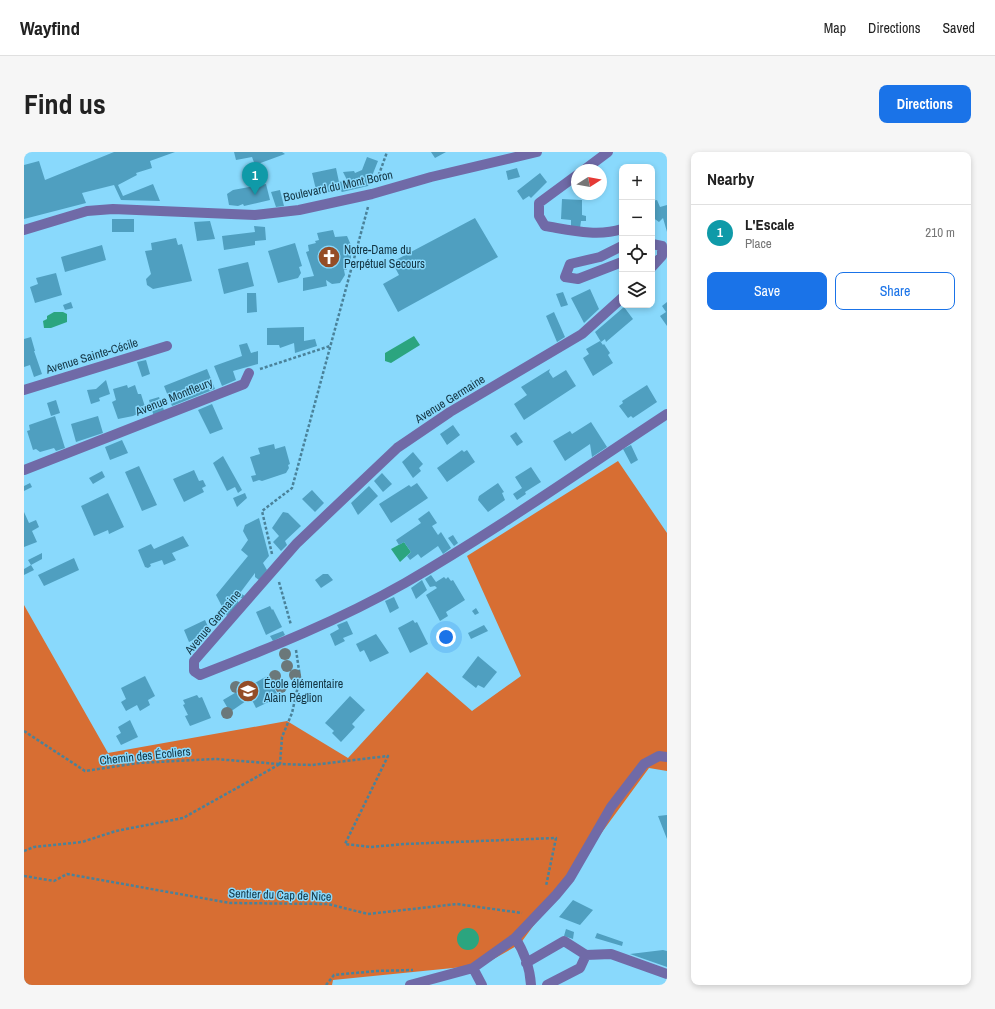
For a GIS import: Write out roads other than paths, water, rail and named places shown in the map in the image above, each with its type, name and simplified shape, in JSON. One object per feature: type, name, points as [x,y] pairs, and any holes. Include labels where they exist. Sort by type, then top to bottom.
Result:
[{"type":"street","name":"Boulevard du Mont Boron","points":[[24,230],[87,211],[113,208],[255,215],[298,210],[372,194],[431,177],[537,152]]},
{"type":"street","points":[[592,164],[608,152]]},
{"type":"street","points":[[571,179],[539,203],[539,216],[545,226],[582,232],[613,232],[619,230]]},
{"type":"street","points":[[655,245],[662,246],[662,256],[655,264]]},
{"type":"street","points":[[619,248],[600,257],[570,264],[565,277],[578,279],[619,263]]},
{"type":"street","name":"Avenue Germaine","points":[[619,301],[582,334],[450,412],[397,448],[297,543],[275,567],[220,634],[194,661],[194,671],[200,675],[295,638],[404,583],[508,519],[667,414]]},
{"type":"street","name":"Avenue Sainte-Cécile","points":[[24,390],[167,346]]},
{"type":"street","name":"Avenue Montfleury","points":[[24,470],[244,384],[249,373]]},
{"type":"street","points":[[410,985],[473,968],[515,938],[570,878],[611,807],[644,764],[659,756],[667,757]]},
{"type":"street","points":[[515,938],[520,944],[530,974],[531,985]]},
{"type":"street","points":[[526,963],[564,941],[586,955],[611,954],[667,974]]},
{"type":"street","points":[[547,985],[580,968],[586,955]]},
{"type":"street","points":[[473,968],[482,985]]},
{"type":"place","name":"L'Escale","points":[[255,195]]},
{"type":"place","name":"Notre-Dame du Perpétuel Secours","points":[[329,257]]},
{"type":"place","name":"École élémentaire Alain Péglion","points":[[248,691]]}]
